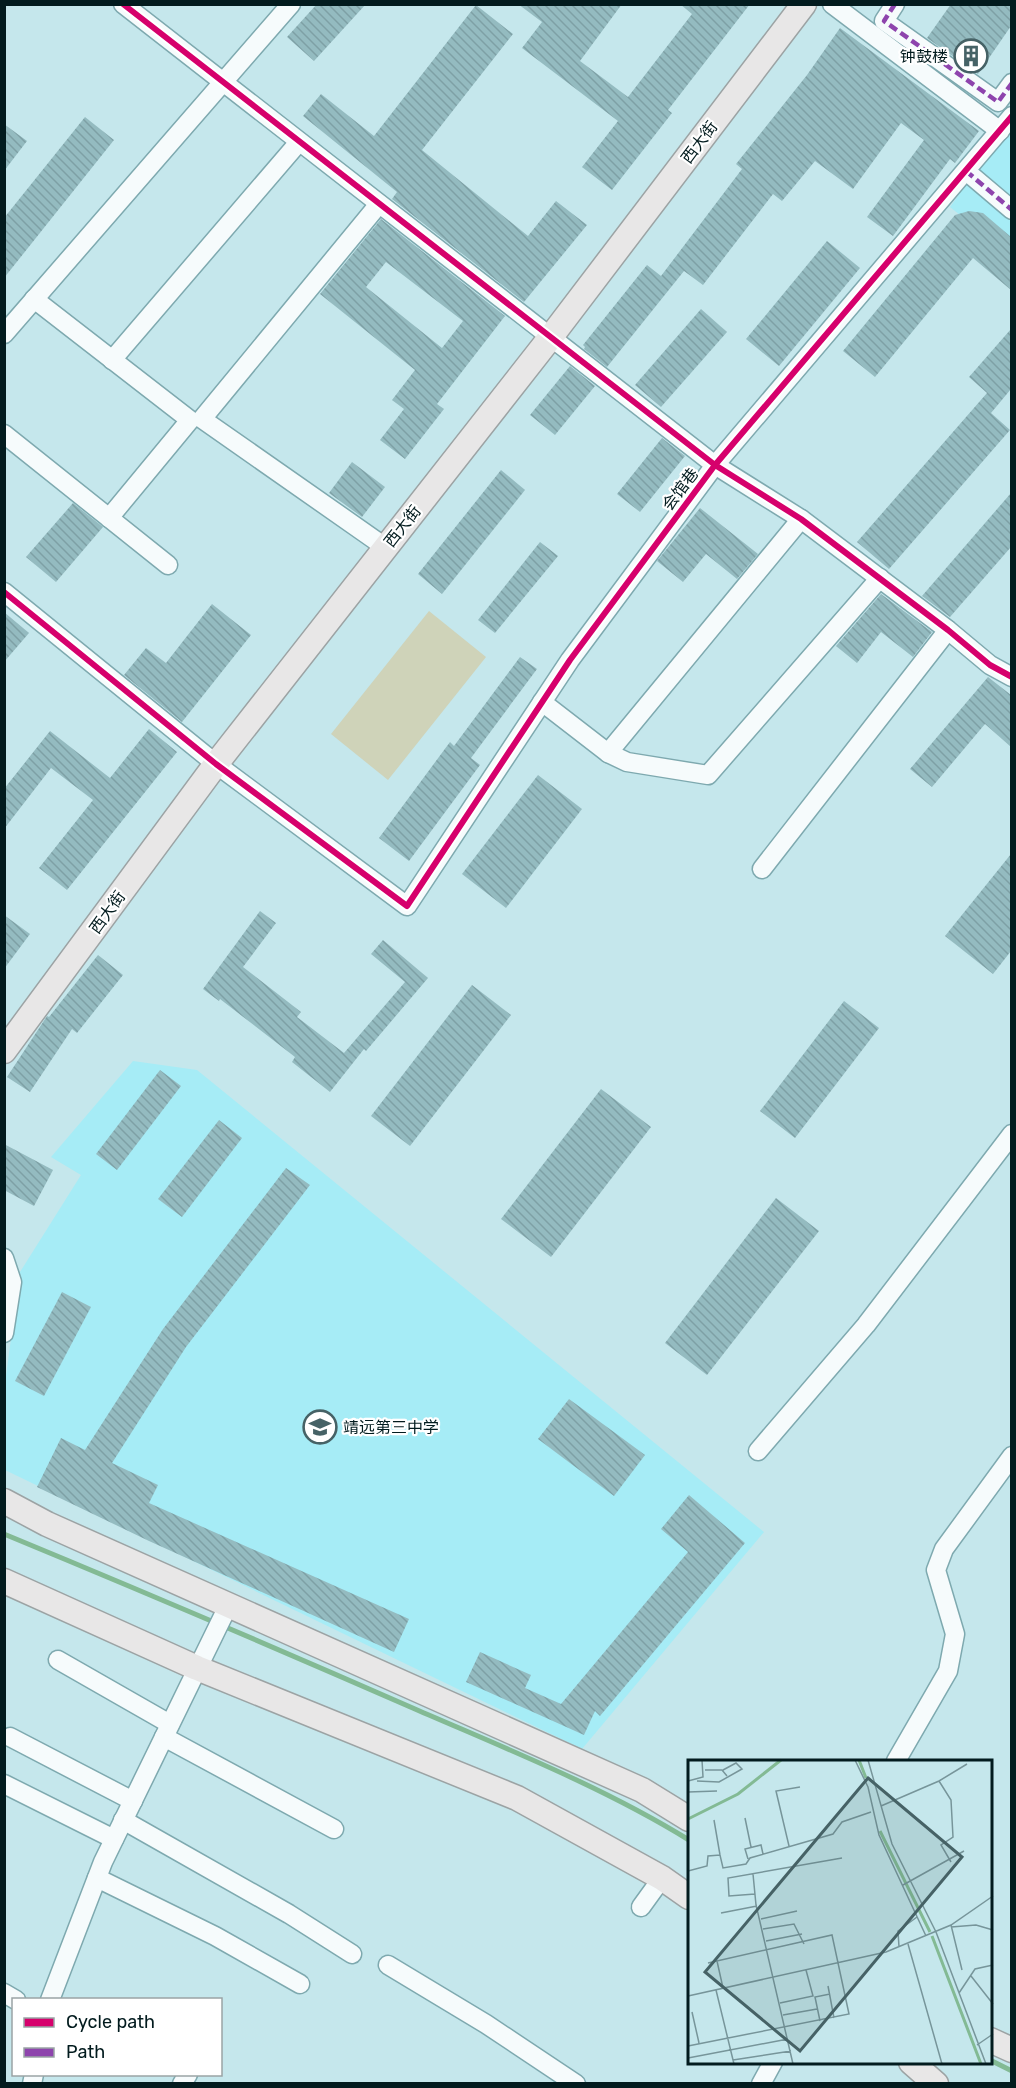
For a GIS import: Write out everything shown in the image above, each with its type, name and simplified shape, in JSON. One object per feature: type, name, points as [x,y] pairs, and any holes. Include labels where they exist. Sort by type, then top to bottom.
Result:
[{"type":"main road","name":"西大街","points":[[4,1052],[216,764],[550,338],[804,4]]},
{"type":"main road","points":[[4,1501],[47,1524],[226,1608],[642,1790],[688,1817]]},
{"type":"main road","points":[[4,1581],[197,1668],[517,1798],[662,1878],[688,1896]]},
{"type":"main road","points":[[992,2041],[1011,2050]]},
{"type":"main road","points":[[913,2064],[936,2084]]},
{"type":"street","points":[[123,4],[145,11],[223,83],[715,465],[801,519],[948,630],[990,666],[1011,677]]},
{"type":"street","points":[[4,334],[291,4]]},
{"type":"street","points":[[832,4],[1000,131]]},
{"type":"street","points":[[895,4],[884,21],[998,102],[1011,83]]},
{"type":"street","name":"会馆巷","points":[[216,764],[407,906],[570,660],[715,465],[1011,116]]},
{"type":"street","points":[[112,360],[299,142]]},
{"type":"street","points":[[966,171],[1011,210]]},
{"type":"street","points":[[378,204],[202,419],[386,547]]},
{"type":"street","points":[[34,299],[190,420],[109,518]]},
{"type":"street","points":[[4,434],[168,565]]},
{"type":"street","points":[[608,753],[801,519]]},
{"type":"street","points":[[542,702],[608,753],[627,762],[708,775],[880,578]]},
{"type":"street","points":[[4,592],[216,764]]},
{"type":"street","points":[[762,869],[948,630]]},
{"type":"street","points":[[758,1451],[866,1325],[1011,1134]]},
{"type":"street","points":[[4,1258],[12,1282],[4,1333]]},
{"type":"street","points":[[897,1760],[948,1671],[955,1634],[936,1570],[944,1550],[1011,1456]]},
{"type":"street","points":[[51,1998],[114,1839],[226,1608]]},
{"type":"street","points":[[58,1660],[167,1731],[334,1828]]},
{"type":"street","points":[[10,1737],[133,1801]]},
{"type":"street","points":[[4,1784],[114,1839]]},
{"type":"street","points":[[123,1820],[289,1914],[352,1954]]},
{"type":"street","points":[[97,1878],[215,1936],[300,1984]]},
{"type":"street","points":[[641,1907],[662,1878]]},
{"type":"street","points":[[388,1965],[486,2024],[576,2084]]},
{"type":"street","points":[[761,2084],[772,2064]]},
{"type":"shaded area","points":[[1011,122],[1011,256],[950,207]]},
{"type":"shaded area","name":"靖远第三中学","points":[[133,1061],[197,1070],[764,1532],[582,1749],[5,1470],[5,1383],[20,1272],[81,1175],[51,1157]]},
{"type":"green space","points":[[429,611],[486,657],[388,780],[331,734]]},
{"type":"building","points":[[317,4],[366,4],[314,61],[287,37]]},
{"type":"building","points":[[518,4],[622,4],[580,61],[628,97],[692,14],[680,4],[750,4],[668,110],[672,113],[612,190],[582,167],[618,121],[522,48],[542,22]]},
{"type":"building","name":"钟鼓楼","points":[[951,4],[1011,4],[1011,26],[978,74],[927,38]]},
{"type":"building","points":[[476,5],[513,34],[422,150],[528,236],[556,201],[587,225],[524,302],[392,199],[397,192],[303,116],[321,94],[374,136]]},
{"type":"building","points":[[840,28],[979,131],[955,163],[950,159],[893,236],[867,217],[924,140],[901,123],[853,189],[815,161],[782,201],[773,194],[703,285],[684,271],[607,367],[584,349],[583,345],[647,265],[661,276],[742,169],[736,164],[807,75]]},
{"type":"building","points":[[85,117],[114,140],[4,278],[4,218]]},
{"type":"building","points":[[4,124],[27,141],[4,171]]},
{"type":"building","points":[[969,211],[983,213],[1011,237],[1011,290],[973,258],[875,377],[843,351],[955,215]]},
{"type":"building","points":[[381,219],[505,316],[437,404],[444,409],[405,459],[380,440],[404,409],[392,400],[415,370],[320,294]],"holes":[[[386,262],[463,321],[442,348],[366,287]]]},
{"type":"building","points":[[827,241],[860,268],[779,366],[746,339]]},
{"type":"building","points":[[701,309],[727,332],[661,407],[635,385]]},
{"type":"building","points":[[1011,329],[1011,389],[991,413],[1010,430],[889,569],[857,542],[987,393],[969,377]]},
{"type":"building","points":[[570,366],[595,386],[555,435],[530,415]]},
{"type":"building","points":[[662,438],[685,456],[640,512],[617,494]]},
{"type":"building","points":[[352,462],[385,487],[362,517],[329,493]]},
{"type":"building","points":[[501,470],[525,490],[442,594],[418,574]]},
{"type":"building","points":[[1011,493],[1011,547],[950,617],[922,596]]},
{"type":"building","points":[[73,503],[103,527],[56,582],[26,557]]},
{"type":"building","points":[[700,508],[758,554],[737,579],[706,554],[683,582],[657,561]]},
{"type":"building","points":[[540,542],[558,556],[495,633],[478,620]]},
{"type":"building","points":[[881,594],[932,632],[913,657],[881,632],[857,663],[836,646]]},
{"type":"building","points":[[212,604],[251,635],[182,722],[124,675],[146,648],[166,663]]},
{"type":"building","points":[[4,612],[29,633],[4,662]]},
{"type":"building","points":[[520,657],[537,669],[471,758],[480,765],[409,861],[379,838],[450,742],[454,746]]},
{"type":"building","points":[[988,677],[1011,695],[1011,747],[985,724],[932,787],[910,769]]},
{"type":"building","points":[[149,729],[177,752],[67,890],[39,868],[93,800],[51,768],[4,829],[4,789],[50,731],[110,778]]},
{"type":"building","points":[[538,775],[582,809],[506,908],[462,874]]},
{"type":"building","points":[[1011,854],[1011,951],[993,974],[945,936]]},
{"type":"building","points":[[260,911],[276,923],[243,967],[301,1012],[297,1017],[344,1053],[405,982],[371,954],[383,940],[428,978],[366,1051],[364,1049],[330,1092],[292,1062],[295,1057],[220,999],[219,1001],[203,989]]},
{"type":"building","points":[[4,915],[30,934],[4,969]]},
{"type":"building","points":[[98,955],[123,975],[77,1033],[72,1029],[30,1092],[7,1077],[47,1016],[49,1017]]},
{"type":"building","points":[[472,985],[511,1015],[410,1146],[371,1116]]},
{"type":"building","points":[[844,1001],[879,1028],[795,1138],[760,1111]]},
{"type":"building","points":[[160,1070],[181,1086],[117,1170],[96,1154]]},
{"type":"building","points":[[601,1089],[651,1127],[551,1257],[501,1219]]},
{"type":"building","points":[[219,1120],[242,1138],[182,1217],[158,1199]]},
{"type":"building","points":[[4,1144],[53,1170],[34,1206],[4,1190]]},
{"type":"building","points":[[286,1168],[310,1185],[186,1347],[112,1463],[158,1485],[149,1503],[409,1619],[394,1652],[149,1541],[37,1487],[61,1438],[85,1450],[163,1329]]},
{"type":"building","points":[[776,1198],[819,1231],[707,1375],[665,1343]]},
{"type":"building","points":[[62,1292],[91,1307],[44,1396],[15,1381]]},
{"type":"building","points":[[569,1399],[645,1455],[614,1496],[538,1439]]},
{"type":"building","points":[[689,1495],[745,1543],[600,1716],[595,1711],[584,1735],[466,1682],[480,1652],[531,1675],[525,1688],[561,1704],[688,1552],[661,1529]]},
{"type":"waterway","points":[[4,1534],[210,1620],[519,1754],[623,1803],[688,1839]]},
{"type":"waterway","points":[[992,2061],[1012,2071]]},
{"type":"marked path","points":[[895,4],[884,21],[998,102],[1012,83]]},
{"type":"marked path","points":[[966,171],[1012,210]]},
{"type":"cycle path","points":[[123,4],[715,465],[801,519],[948,630],[990,665],[1012,677]]},
{"type":"cycle path","points":[[4,592],[216,764],[407,906],[570,660],[715,465],[1012,116]]},
{"type":"place","name":"钟鼓楼","points":[[971,56]]},
{"type":"place","name":"靖远第三中学","points":[[320,1427]]}]
